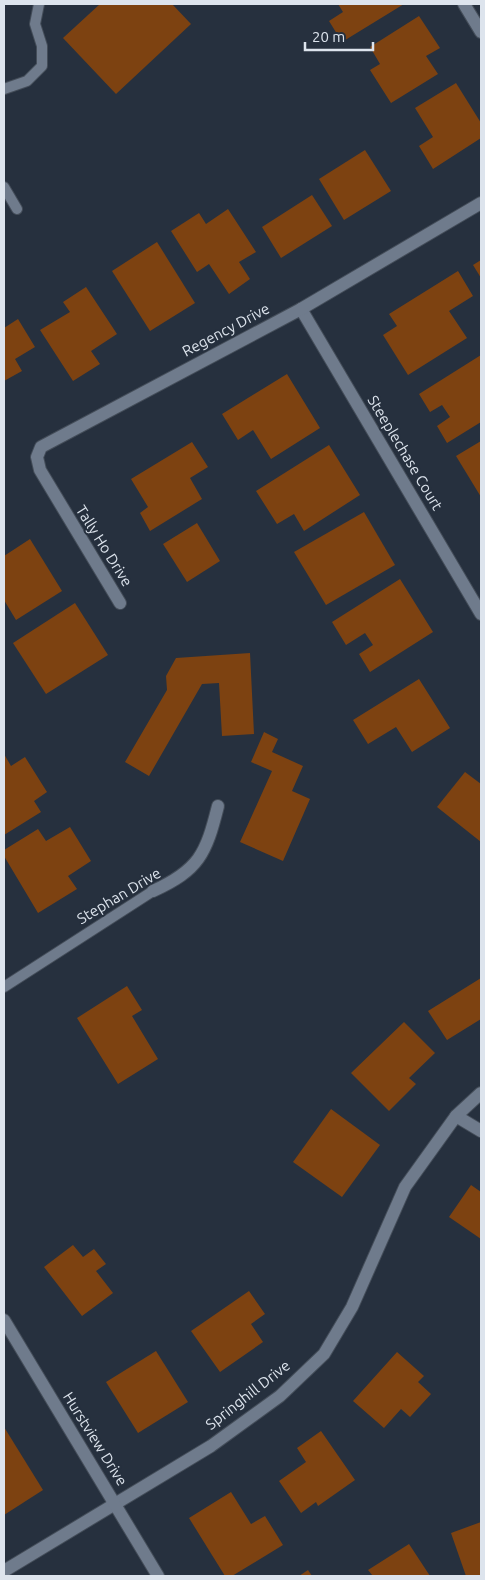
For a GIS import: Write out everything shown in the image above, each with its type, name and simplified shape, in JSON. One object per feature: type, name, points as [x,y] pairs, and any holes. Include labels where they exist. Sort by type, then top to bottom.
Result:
[{"type":"street","points":[[464,4],[481,32]]},
{"type":"street","name":"Regency Drive","points":[[60,506],[40,470],[37,457],[41,447],[301,309],[481,203]]},
{"type":"street","name":"Steeplechase Court","points":[[301,309],[481,614]]},
{"type":"street","name":"Tally Ho Drive","points":[[60,506],[120,603]]},
{"type":"street","name":"Stephan Drive","points":[[153,891],[174,882],[192,867],[204,852],[218,806]]},
{"type":"street","name":"Springhill Drive","points":[[4,1571],[234,1429],[280,1396],[324,1354],[352,1307],[405,1187],[456,1116],[481,1093]]},
{"type":"street","points":[[456,1116],[481,1131]]},
{"type":"street","name":"Hurstview Drive","points":[[4,1320],[116,1503],[158,1576]]},
{"type":"lane","points":[[4,89],[27,81],[42,66],[42,46],[35,24],[39,4]]},
{"type":"lane","points":[[4,187],[17,209]]},
{"type":"lane","name":"Stephan Drive","points":[[4,987],[153,891]]},
{"type":"building","points":[[100,4],[172,4],[191,24],[116,94],[63,38]]},
{"type":"building","points":[[338,4],[404,4],[342,42],[329,21],[343,12]]},
{"type":"building","points":[[419,16],[440,48],[426,56],[438,74],[391,103],[370,70],[380,64],[370,47]]},
{"type":"building","points":[[456,83],[481,123],[481,138],[433,169],[419,146],[433,137],[415,108]]},
{"type":"building","points":[[365,150],[391,191],[344,220],[319,179]]},
{"type":"building","points":[[312,195],[332,226],[281,258],[262,227]]},
{"type":"building","points":[[228,209],[256,252],[239,262],[250,279],[229,294],[209,264],[197,272],[171,231],[199,213],[206,224]]},
{"type":"building","points":[[157,242],[195,303],[150,331],[112,271]]},
{"type":"building","points":[[481,260],[481,278],[473,265]]},
{"type":"building","points":[[458,271],[473,296],[449,311],[467,338],[408,375],[383,335],[397,326],[389,314]]},
{"type":"building","points":[[86,287],[117,334],[91,351],[100,364],[73,381],[40,330],[70,312],[63,302]]},
{"type":"building","points":[[18,319],[35,347],[15,359],[22,371],[4,381],[4,328]]},
{"type":"building","points":[[481,355],[481,422],[447,443],[437,426],[450,417],[442,405],[430,412],[419,394]]},
{"type":"building","points":[[287,374],[320,428],[271,459],[253,430],[238,440],[222,414]]},
{"type":"building","points":[[481,441],[481,497],[456,456]]},
{"type":"building","points":[[192,442],[208,467],[190,478],[202,499],[150,531],[140,513],[148,507],[131,479]]},
{"type":"building","points":[[329,445],[360,495],[304,531],[294,514],[277,524],[256,491]]},
{"type":"building","points":[[364,512],[395,565],[326,605],[294,552]]},
{"type":"building","points":[[197,523],[220,561],[187,582],[163,544]]},
{"type":"building","points":[[30,539],[62,591],[16,620],[4,600],[4,556]]},
{"type":"building","points":[[400,579],[433,632],[370,672],[359,654],[373,645],[365,633],[346,645],[332,622]]},
{"type":"building","points":[[75,603],[108,655],[46,694],[13,643]]},
{"type":"building","points":[[250,653],[254,734],[222,736],[219,683],[202,684],[149,776],[125,762],[167,690],[166,676],[176,658]]},
{"type":"building","points":[[419,679],[450,728],[412,752],[396,727],[368,744],[353,720]]},
{"type":"building","points":[[264,732],[278,739],[272,752],[303,766],[292,791],[310,799],[283,861],[240,842],[272,771],[251,762]]},
{"type":"building","points":[[4,754],[11,766],[25,757],[47,792],[34,801],[41,812],[4,835]]},
{"type":"building","points":[[465,772],[481,784],[481,842],[437,807]]},
{"type":"building","points":[[70,827],[91,861],[68,876],[77,889],[38,913],[4,856],[4,850],[38,829],[46,841]]},
{"type":"building","points":[[481,978],[481,1019],[447,1040],[428,1011]]},
{"type":"building","points":[[127,986],[142,1010],[132,1016],[158,1059],[118,1084],[77,1018]]},
{"type":"building","points":[[404,1022],[435,1053],[409,1078],[416,1084],[389,1111],[351,1073]]},
{"type":"building","points":[[331,1109],[380,1145],[342,1197],[293,1162]]},
{"type":"building","points":[[471,1185],[481,1192],[481,1239],[449,1217]]},
{"type":"building","points":[[73,1245],[83,1257],[94,1249],[106,1264],[96,1271],[113,1293],[82,1316],[44,1267]]},
{"type":"building","points":[[249,1291],[265,1314],[251,1324],[263,1342],[220,1372],[191,1331]]},
{"type":"building","points":[[156,1351],[188,1402],[138,1433],[106,1382]]},
{"type":"building","points":[[397,1352],[424,1376],[418,1382],[431,1394],[410,1417],[401,1409],[384,1428],[353,1401]]},
{"type":"building","points":[[4,1427],[43,1490],[4,1515]]},
{"type":"building","points":[[321,1431],[355,1480],[318,1506],[316,1502],[301,1513],[279,1481],[306,1462],[297,1448]]},
{"type":"building","points":[[231,1492],[251,1524],[265,1516],[283,1545],[232,1576],[225,1576],[189,1518]]},
{"type":"building","points":[[481,1522],[481,1576],[466,1576],[451,1533]]},
{"type":"building","points":[[409,1544],[430,1576],[373,1576],[368,1570]]},
{"type":"building","points":[[308,1570],[312,1576],[299,1576]]}]
